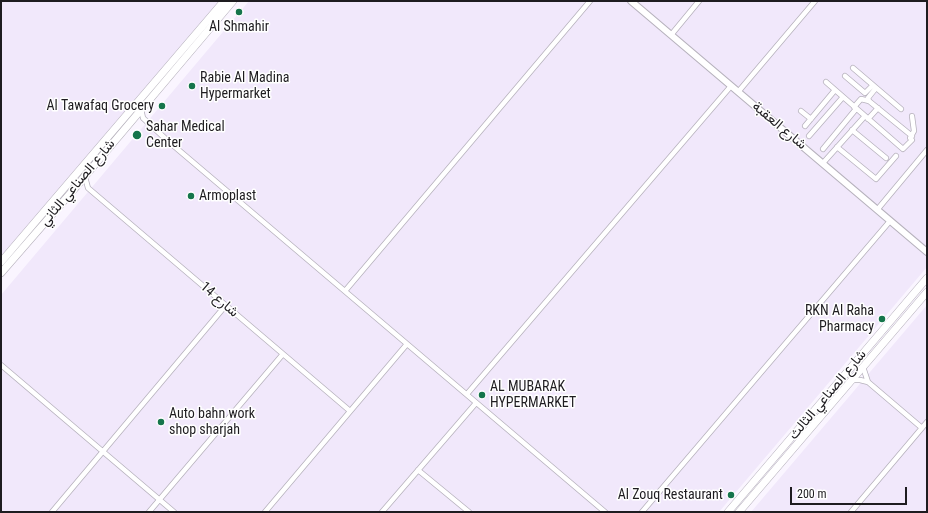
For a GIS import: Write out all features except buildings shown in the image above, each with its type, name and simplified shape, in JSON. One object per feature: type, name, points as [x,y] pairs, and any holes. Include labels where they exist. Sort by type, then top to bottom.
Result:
[{"type":"main road","name":"شارع الصناعي الثاني","points":[[1,262],[224,1]]},
{"type":"main road","name":"شارع الصناعي الثاني","points":[[1,273],[85,177],[133,118],[233,1]]},
{"type":"main road","name":"شارع الصناعي الثالث","points":[[728,512],[927,278]]},
{"type":"main road","name":"شارع الصناعي الثالث","points":[[739,512],[927,292]]},
{"type":"main road","points":[[852,380],[850,376],[855,369],[856,361]]},
{"type":"main road","points":[[816,422],[818,415],[826,404],[824,400]]},
{"type":"street","points":[[345,291],[590,1]]},
{"type":"street","name":"شارع العقبة","points":[[631,1],[927,252]]},
{"type":"street","points":[[671,35],[699,1]]},
{"type":"street","points":[[738,92],[815,1]]},
{"type":"street","points":[[853,68],[901,109]]},
{"type":"street","points":[[845,76],[865,93],[875,86]]},
{"type":"street","points":[[826,82],[903,149],[912,141],[910,138],[914,131],[912,116]]},
{"type":"street","points":[[466,394],[731,86]]},
{"type":"street","points":[[869,101],[868,98],[875,86]]},
{"type":"street","points":[[805,126],[836,90]]},
{"type":"street","points":[[809,136],[842,97]]},
{"type":"street","points":[[823,149],[861,99],[869,101],[912,136]]},
{"type":"street","points":[[142,108],[142,115],[145,120],[605,512]]},
{"type":"street","points":[[823,163],[852,130],[878,108]]},
{"type":"street","points":[[801,111],[811,119]]},
{"type":"street","points":[[816,113],[824,119]]},
{"type":"street","points":[[133,118],[145,120]]},
{"type":"street","points":[[852,130],[886,158]]},
{"type":"street","points":[[838,131],[846,138]]},
{"type":"street","points":[[837,147],[876,179],[896,156]]},
{"type":"street","points":[[877,210],[927,150]]},
{"type":"street","points":[[85,177],[88,188]]},
{"type":"street","points":[[75,188],[82,186],[88,188]]},
{"type":"street","name":"شارع 14","points":[[88,188],[350,411]]},
{"type":"street","points":[[642,512],[890,221]]},
{"type":"street","points":[[52,512],[226,305]]},
{"type":"street","points":[[265,512],[407,344]]},
{"type":"street","points":[[149,512],[283,354]]},
{"type":"street","points":[[1,365],[174,512]]},
{"type":"street","points":[[863,368],[868,382]]},
{"type":"street","points":[[852,380],[868,382],[922,428]]},
{"type":"street","points":[[382,512],[476,402]]},
{"type":"street","points":[[851,512],[927,422]]},
{"type":"street","points":[[418,470],[469,512]]},
{"type":"shaded area","points":[[1,1],[221,1],[1,261]]},
{"type":"shaded area","points":[[249,1],[927,1],[927,267],[719,512],[1,512],[1,295]]},
{"type":"shaded area","points":[[927,305],[927,512],[751,512]]},
{"type":"place","name":"Al Shmahir","points":[[239,12]]},
{"type":"place","name":"Rabie Al Madina Hypermarket","points":[[192,86]]},
{"type":"place","name":"Al Tawafaq Grocery","points":[[162,106]]},
{"type":"place","name":"Sahar Medical Center","points":[[137,135]]},
{"type":"place","name":"Armoplast","points":[[191,196]]},
{"type":"place","name":"RKN Al Raha Pharmacy","points":[[882,319]]},
{"type":"place","name":"AL MUBARAK HYPERMARKET","points":[[482,395]]},
{"type":"place","name":"Auto bahn work shop sharjah","points":[[161,422]]},
{"type":"place","name":"Al Zouq Restaurant","points":[[731,495]]}]
